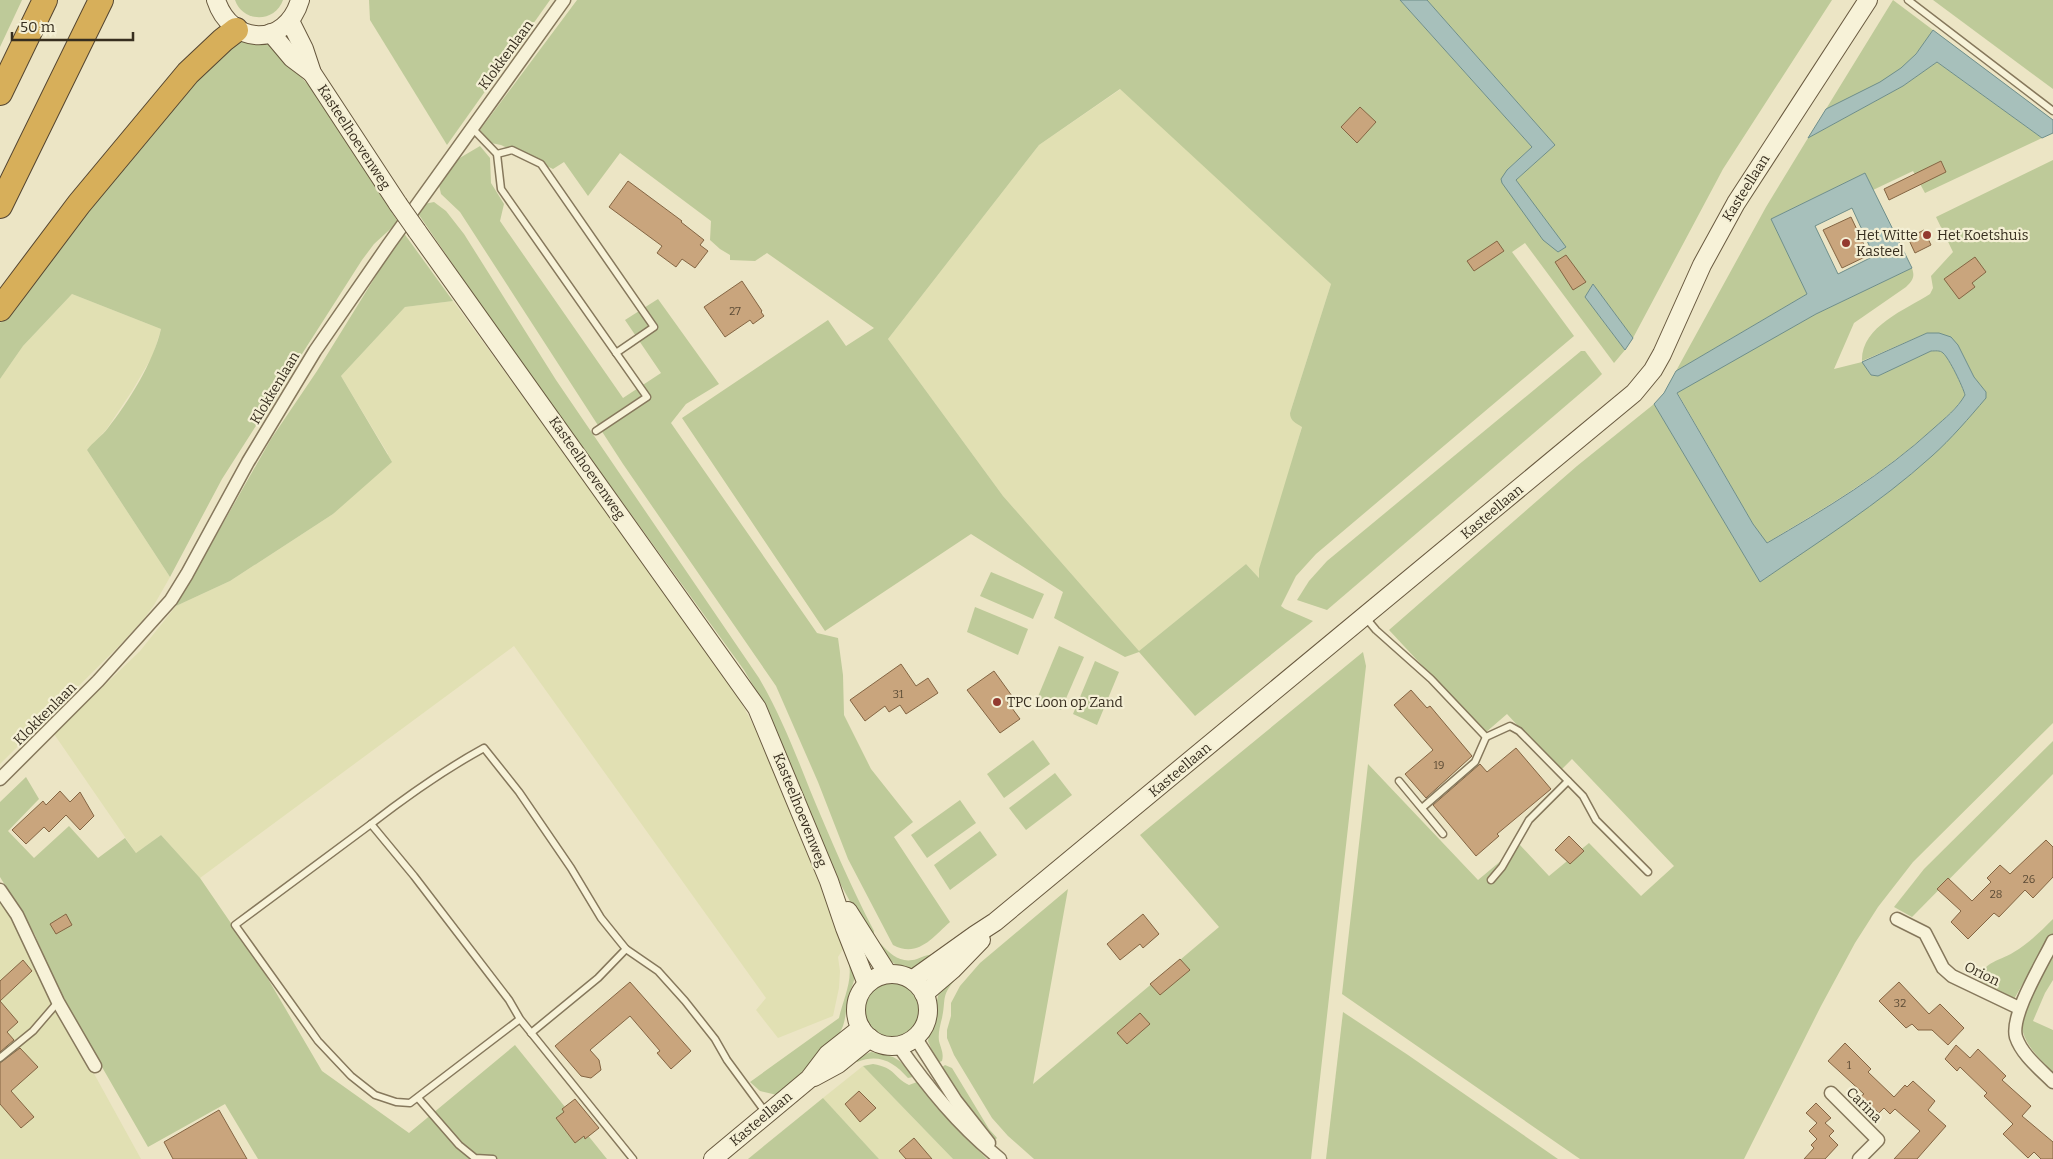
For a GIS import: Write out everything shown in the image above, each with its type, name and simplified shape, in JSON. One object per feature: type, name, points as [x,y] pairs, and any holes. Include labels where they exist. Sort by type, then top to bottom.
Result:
[{"type":"highway","points":[[0,93],[45,0]]},
{"type":"highway","points":[[0,206],[101,0]]},
{"type":"highway","points":[[0,309],[79,204],[188,73],[236,30]]},
{"type":"street","points":[[216,0],[220,12],[227,22],[236,30],[253,35],[271,33],[281,29],[290,21],[300,0]]},
{"type":"street","name":"Klokkenlaan","points":[[0,780],[98,681],[171,600],[248,462],[315,351],[564,0]]},
{"type":"street","name":"Kasteellaan","points":[[924,994],[952,970],[996,922],[1624,403],[1644,382],[1662,354],[1702,264],[1736,204],[1868,0]]},
{"type":"street","name":"Kasteelhoevenweg","points":[[290,21],[304,49],[312,73],[398,204],[756,708],[829,881],[867,984]]},
{"type":"street","name":"Kasteelhoevenweg","points":[[271,33],[292,58],[312,73]]},
{"type":"street","name":"Kasteelhoevenweg","points":[[829,881],[867,944],[888,974]]},
{"type":"street","points":[[0,890],[17,915],[58,1002],[96,1066]]},
{"type":"street","name":"Orion","points":[[1897,919],[1924,933],[1943,968],[1952,976],[2019,1008]]},
{"type":"street","name":"Kasteellaan","points":[[912,980],[975,934],[996,922]]},
{"type":"street","points":[[2053,941],[2019,1008],[2016,1036],[2027,1056],[2053,1082]]},
{"type":"street","points":[[896,974],[912,980],[924,994],[927,1014],[923,1027],[915,1037],[898,1045],[883,1045],[866,1033],[858,1020],[856,1005],[858,997],[867,984],[880,976],[896,974]]},
{"type":"street","name":"Kasteellaan","points":[[713,1159],[810,1079],[838,1064],[866,1033]]},
{"type":"street","points":[[915,1037],[956,1101],[1001,1159]]},
{"type":"street","points":[[898,1045],[920,1077],[947,1110],[973,1137],[1001,1159]]},
{"type":"street","name":"Carina","points":[[1831,1093],[1878,1140],[1860,1159]]},
{"type":"lane","points":[[1908,0],[2053,111]]},
{"type":"lane","points":[[472,128],[497,154],[501,189],[647,398],[596,431]]},
{"type":"lane","points":[[497,154],[512,150],[541,164],[654,327],[616,353]]},
{"type":"lane","points":[[1365,617],[1376,630],[1431,678],[1486,737]]},
{"type":"lane","points":[[1422,808],[1475,762],[1486,737],[1510,726],[1519,731],[1583,796],[1596,820],[1648,872]]},
{"type":"lane","points":[[520,1019],[410,1104],[375,1096],[351,1076],[318,1041],[234,925],[408,795],[484,748],[519,792],[571,868],[601,918],[626,949],[658,971],[685,1001],[715,1039],[727,1060],[767,1114]]},
{"type":"lane","points":[[1399,781],[1443,834]]},
{"type":"lane","points":[[1491,880],[1502,867],[1530,820],[1568,781]]},
{"type":"lane","points":[[371,824],[414,876],[509,1000],[520,1019],[633,1159]]},
{"type":"lane","points":[[531,1032],[598,978],[626,949]]},
{"type":"lane","points":[[0,1058],[33,1031],[58,1002]]},
{"type":"lane","points":[[418,1098],[459,1145],[475,1158],[493,1159]]},
{"type":"green space","points":[[0,0],[22,0],[0,47]]},
{"type":"green space","points":[[235,0],[283,0],[279,8],[273,13],[259,17],[245,13],[239,8]]},
{"type":"green space","points":[[369,0],[550,0],[447,145],[370,20]]},
{"type":"green space","points":[[577,0],[1400,0],[1532,147],[1507,170],[1565,247],[1516,180],[1555,145],[1427,0],[1832,0],[1723,169],[1633,338],[1593,284],[1585,297],[1625,350],[1614,363],[1525,243],[1512,252],[1574,336],[1316,554],[1296,576],[1281,606],[1313,621],[1195,716],[1139,652],[1125,657],[1054,618],[1063,592],[971,534],[825,631],[682,418],[828,320],[846,346],[874,328],[767,253],[755,261],[730,260],[730,255],[710,240],[711,221],[620,153],[588,196],[564,162],[553,169],[501,145],[491,143],[480,130]],"holes":[[[1120,89],[1331,284],[1290,413],[1292,420],[1302,427],[1259,569],[1259,578],[1246,564],[1139,651],[1003,496],[888,339],[1039,145]]]},
{"type":"green space","points":[[1893,0],[1933,30],[1906,64],[1874,85],[1826,109]]},
{"type":"green space","points":[[1933,0],[2053,0],[2053,89]]},
{"type":"green space","points":[[241,40],[272,44],[318,96],[398,222],[374,244],[362,260],[222,479],[170,577],[87,450],[108,428],[132,394],[152,355],[161,329],[72,294],[23,346],[0,379],[0,323],[42,258],[192,76]]},
{"type":"green space","points":[[1937,62],[2042,138],[1925,193],[1913,171],[1873,190],[1865,173],[1771,219],[1807,294],[1676,371],[1766,207],[1808,138],[1903,86]]},
{"type":"green space","points":[[1121,89],[1331,284],[1290,413],[1302,426],[1260,579],[1246,564],[1139,651],[1003,496],[888,339],[1039,145]]},
{"type":"green space","points":[[480,146],[490,158],[491,183],[504,204],[500,221],[623,398],[661,373],[625,320],[658,299],[719,384],[686,404],[671,423],[817,633],[838,638],[843,675],[844,715],[871,769],[913,822],[894,837],[950,922],[931,940],[917,948],[902,948],[893,945],[848,859],[818,782],[776,686],[623,464],[460,212],[441,194],[439,185],[453,162]]},
{"type":"green space","points":[[2053,160],[2053,723],[1913,862],[1878,907],[1855,943],[1821,1006],[1744,1159],[1580,1159],[1342,994],[1368,764],[1478,880],[1520,845],[1549,876],[1589,843],[1641,896],[1674,866],[1572,759],[1560,771],[1507,714],[1485,733],[1389,630],[1577,466],[1654,404],[1760,582],[1881,498],[1915,471],[1969,418],[1986,392],[1974,377],[1958,345],[1927,333],[1862,361],[1863,350],[1868,339],[1876,329],[1897,313],[1930,294],[1933,288],[1931,276],[1953,252],[1936,217]]},
{"type":"green space","points":[[434,202],[446,211],[464,234],[556,380],[759,678],[793,747],[840,861],[874,931],[870,938],[841,885],[761,699],[744,670],[499,332],[417,212],[424,204]]},
{"type":"green space","points":[[403,232],[453,301],[405,307],[341,376],[392,462],[333,514],[230,581],[176,606],[271,439],[317,371]]},
{"type":"green space","points":[[1912,268],[1913,278],[1906,287],[1854,323],[1834,369],[1862,361],[1871,375],[1878,376],[1931,351],[1940,351],[1946,356],[1952,366],[1965,395],[1947,417],[1895,460],[1832,503],[1766,543],[1753,524],[1677,392],[1816,314]]},
{"type":"green space","points":[[72,294],[161,329],[153,355],[132,391],[106,430],[87,450],[170,577],[143,620],[0,764],[0,379],[23,346]]},
{"type":"green space","points":[[453,301],[690,625],[737,695],[762,741],[845,946],[838,957],[840,971],[839,988],[833,1016],[778,1038],[756,1010],[766,998],[514,646],[200,878],[161,835],[136,853],[54,734],[140,651],[176,606],[230,581],[333,514],[388,454],[341,376],[405,307]]},
{"type":"green space","points":[[1581,351],[1585,351],[1602,374],[1597,379],[1327,610],[1297,600],[1309,581],[1327,561]]},
{"type":"green space","points":[[991,572],[1044,594],[1033,619],[980,596]]},
{"type":"green space","points":[[975,607],[1028,629],[1018,655],[967,632]]},
{"type":"green space","points":[[1059,646],[1084,657],[1061,710],[1037,699]]},
{"type":"green space","points":[[1363,652],[1366,666],[1311,1159],[1034,1159],[1008,1136],[992,1118],[954,1055],[947,1038],[947,1030],[951,1016],[951,1003],[960,986],[980,963],[1068,889],[1033,1084],[1219,927],[1140,835]]},
{"type":"green space","points":[[1095,661],[1119,672],[1097,725],[1073,714]]},
{"type":"green space","points":[[1033,740],[1050,764],[1004,798],[987,774]]},
{"type":"green space","points":[[2053,741],[2053,774],[1912,917],[1894,907],[1924,869]]},
{"type":"green space","points":[[1055,773],[1072,795],[1026,830],[1009,808]]},
{"type":"green space","points":[[26,777],[39,799],[8,831],[34,858],[69,826],[98,858],[90,864],[125,838],[136,853],[161,835],[200,878],[261,967],[322,1071],[409,1133],[515,1045],[607,1159],[258,1159],[225,1104],[148,1147],[60,994],[35,935],[0,877],[0,802]]},
{"type":"green space","points":[[960,800],[976,823],[927,858],[911,835]]},
{"type":"green space","points":[[980,831],[997,855],[950,890],[934,865]]},
{"type":"green space","points":[[0,897],[27,940],[92,1070],[141,1159],[0,1159]]},
{"type":"green space","points":[[2053,919],[2053,934],[2014,999],[1977,979],[1985,968],[2035,937]]},
{"type":"green space","points":[[876,943],[881,944],[897,958],[901,959],[911,960],[933,955],[917,968],[902,968],[888,958]]},
{"type":"green space","points":[[2053,956],[2053,980],[2033,1021],[2053,1030],[2053,1072],[2030,1046],[2022,1028],[2025,1012]]},
{"type":"green space","points":[[850,959],[855,975],[844,1023],[839,1034],[823,1052],[777,1095],[760,1091],[750,1082],[839,1018],[849,982],[850,968],[848,961]]},
{"type":"green space","points":[[952,977],[954,981],[946,995],[939,1032],[943,1058],[942,1061],[937,1063],[928,1041],[938,996],[944,984]]},
{"type":"green space","points":[[891,980],[903,983],[913,989],[919,999],[922,1011],[919,1023],[913,1033],[903,1039],[891,1042],[879,1039],[869,1033],[863,1023],[860,1011],[863,999],[869,989],[879,983]]},
{"type":"green space","points":[[1343,1012],[1408,1055],[1558,1159],[1326,1159]]},
{"type":"green space","points":[[871,1052],[896,1058],[913,1077],[908,1078],[897,1067],[886,1061],[872,1058],[857,1062],[855,1059]]},
{"type":"green space","points":[[873,1064],[890,1070],[909,1085],[917,1082],[937,1108],[987,1159],[953,1159],[863,1066]]},
{"type":"green space","points":[[945,1065],[952,1068],[989,1129],[997,1138],[993,1142],[941,1068]]},
{"type":"green space","points":[[863,1066],[953,1159],[879,1159],[823,1098]]},
{"type":"green space","points":[[823,1098],[879,1159],[748,1159]]},
{"type":"water","points":[[1400,0],[1427,0],[1555,145],[1516,180],[1566,247],[1558,252],[1543,240],[1502,183],[1501,179],[1507,170],[1532,147]]},
{"type":"water","points":[[1933,30],[2053,120],[2053,133],[2042,138],[1937,62],[1903,86],[1808,138],[1826,109],[1880,82],[1901,68],[1916,54]]},
{"type":"water","points":[[1865,173],[1912,268],[1816,314],[1677,393],[1753,524],[1767,543],[1832,504],[1895,461],[1947,417],[1965,395],[1952,366],[1946,356],[1940,351],[1931,351],[1878,376],[1871,375],[1862,362],[1927,333],[1939,333],[1951,337],[1958,345],[1974,377],[1986,392],[1986,398],[1946,443],[1912,474],[1848,522],[1760,582],[1654,404],[1664,393],[1676,371],[1807,294],[1771,219]],"holes":[[[1852,208],[1874,256],[1838,274],[1815,226]]]},
{"type":"water","points":[[1593,284],[1633,338],[1625,350],[1585,297]]},
{"type":"building","points":[[1360,107],[1376,122],[1357,143],[1341,127]]},
{"type":"building","points":[[1941,161],[1946,172],[1889,200],[1884,189]]},
{"type":"building","points":[[628,181],[682,221],[704,240],[700,245],[708,251],[695,268],[682,259],[676,267],[657,253],[662,246],[609,207]]},
{"type":"building","name":"Het Witte Kasteel","points":[[1851,217],[1869,255],[1842,268],[1823,230]]},
{"type":"building","points":[[1924,230],[1931,245],[1915,253],[1908,238]]},
{"type":"building","points":[[1497,241],[1504,251],[1474,271],[1467,261]]},
{"type":"building","points":[[1566,255],[1586,282],[1573,290],[1555,262]]},
{"type":"building","points":[[1975,257],[1986,272],[1972,283],[1975,287],[1959,299],[1944,279]]},
{"type":"building","points":[[742,281],[764,316],[753,324],[750,320],[725,337],[704,307]]},
{"type":"building","points":[[901,664],[916,686],[928,678],[938,693],[906,714],[900,705],[889,712],[885,706],[865,721],[850,700]]},
{"type":"building","points":[[994,671],[1012,696],[1006,700],[1020,719],[1000,733],[967,690]]},
{"type":"building","points":[[1411,690],[1427,708],[1430,706],[1472,756],[1426,798],[1405,774],[1433,750],[1394,705]]},
{"type":"building","points":[[1516,748],[1551,789],[1497,834],[1499,836],[1476,856],[1433,805],[1480,764],[1487,772]]},
{"type":"building","points":[[60,791],[70,802],[80,792],[94,816],[80,830],[66,815],[49,832],[44,827],[26,844],[12,830],[43,801],[46,805]]},
{"type":"building","points":[[1569,836],[1584,851],[1570,864],[1555,850]]},
{"type":"building","points":[[2046,840],[2053,847],[2053,877],[2033,898],[2025,890],[1999,917],[1994,913],[1968,939],[1951,922],[1961,911],[1937,889],[1948,878],[1972,901],[1991,882],[1987,878],[2000,865],[2010,874]]},
{"type":"building","points":[[66,914],[72,925],[56,934],[50,924]]},
{"type":"building","points":[[1143,914],[1159,934],[1143,948],[1140,944],[1120,960],[1107,944]]},
{"type":"building","points":[[1180,959],[1190,970],[1160,995],[1150,984]]},
{"type":"building","points":[[23,960],[32,971],[0,1001],[0,981]]},
{"type":"building","points":[[630,982],[691,1051],[671,1069],[657,1053],[660,1051],[630,1016],[590,1050],[599,1060],[601,1070],[591,1078],[581,1076],[555,1046]]},
{"type":"building","points":[[1899,982],[1929,1014],[1940,1004],[1964,1028],[1948,1045],[1932,1030],[1918,1030],[1912,1024],[1906,1028],[1879,1001]]},
{"type":"building","points":[[0,1001],[18,1022],[7,1032],[14,1040],[0,1052]]},
{"type":"building","points":[[1140,1013],[1150,1024],[1127,1044],[1117,1033]]},
{"type":"building","points":[[1845,1043],[1871,1069],[1868,1072],[1894,1097],[1905,1085],[1907,1087],[1913,1081],[1935,1101],[1928,1110],[1946,1126],[1917,1159],[1894,1159],[1920,1131],[1895,1109],[1890,1114],[1884,1108],[1879,1113],[1861,1096],[1864,1094],[1828,1061]]},
{"type":"building","points":[[1956,1045],[1970,1058],[1978,1049],[2006,1076],[2002,1080],[2031,1106],[2022,1116],[2053,1142],[2053,1159],[2041,1159],[2034,1152],[2028,1158],[2003,1134],[2013,1124],[1984,1096],[1987,1093],[1960,1067],[1957,1071],[1945,1059]]},
{"type":"building","points":[[20,1048],[38,1067],[11,1091],[34,1117],[21,1128],[0,1104],[0,1063]]},
{"type":"building","points":[[859,1091],[876,1108],[860,1122],[845,1104]]},
{"type":"building","points":[[575,1099],[599,1128],[585,1139],[584,1136],[575,1143],[556,1118],[564,1112],[562,1109]]},
{"type":"building","points":[[1816,1103],[1831,1118],[1825,1123],[1834,1131],[1829,1136],[1838,1145],[1825,1159],[1804,1159],[1814,1148],[1811,1145],[1817,1139],[1809,1131],[1817,1123],[1806,1113]]},
{"type":"building","points":[[219,1110],[247,1159],[173,1159],[164,1142]]},
{"type":"building","points":[[914,1138],[932,1159],[906,1159],[899,1151]]},
{"type":"place","name":"Het Koetshuis","points":[[1927,235]]},
{"type":"place","name":"Het Witte Kasteel","points":[[1846,243]]},
{"type":"place","name":"TPC Loon op Zand","points":[[997,702]]}]
